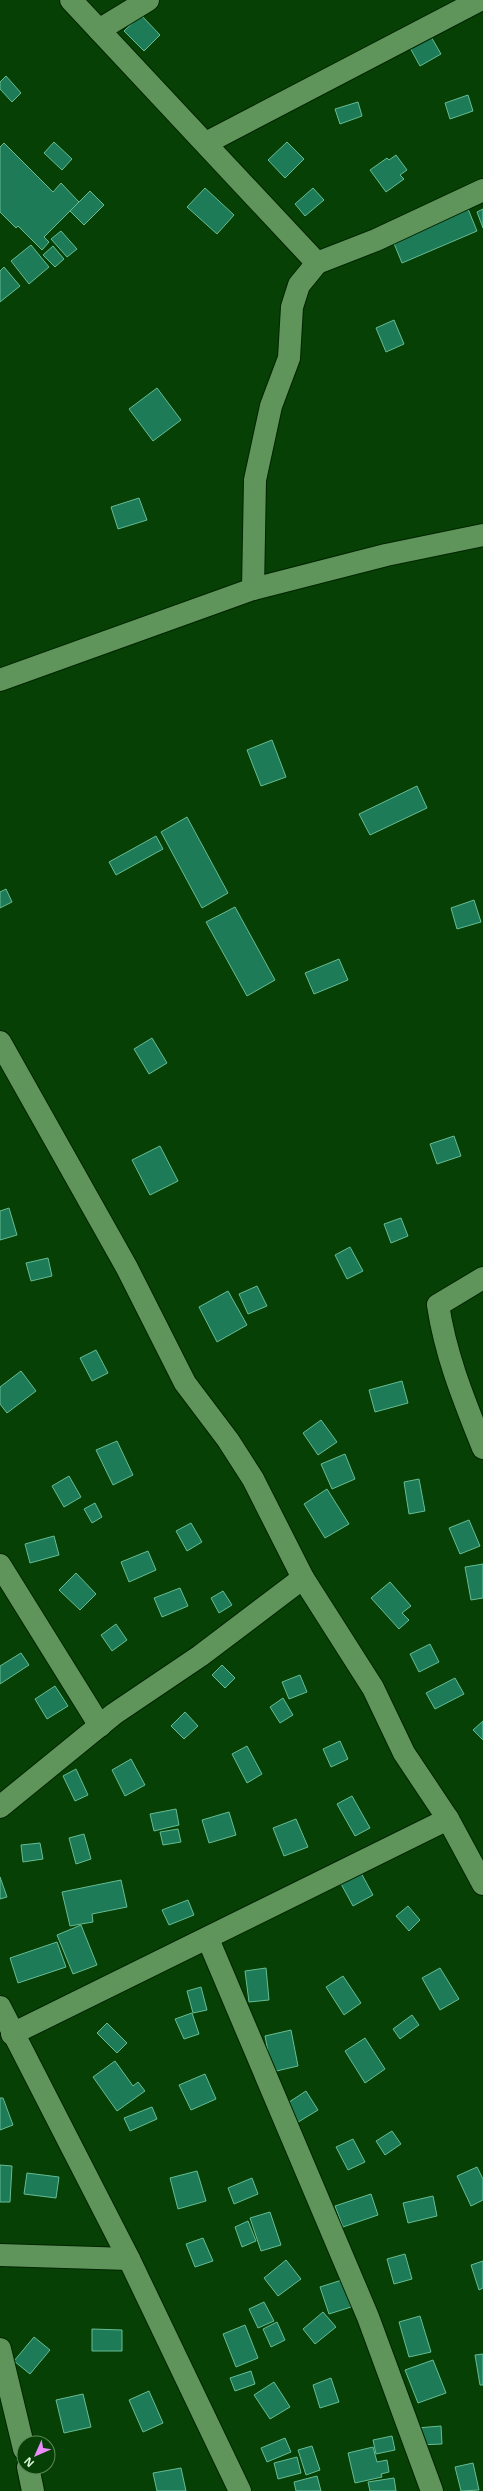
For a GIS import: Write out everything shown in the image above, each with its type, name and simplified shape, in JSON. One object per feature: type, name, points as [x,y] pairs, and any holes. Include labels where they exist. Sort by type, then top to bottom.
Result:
[{"type":"street","points":[[71,0],[317,263]]},
{"type":"street","points":[[99,30],[148,0]]},
{"type":"street","points":[[206,143],[480,0]]},
{"type":"street","points":[[253,589],[255,480],[271,406],[288,358],[292,307],[299,285],[317,263],[376,240],[483,190]]},
{"type":"street","points":[[0,680],[253,589],[386,555],[483,535]]},
{"type":"street","points":[[0,1042],[127,1268],[185,1383],[228,1440],[253,1479],[303,1578],[373,1688],[404,1753],[448,1819],[483,1884]]},
{"type":"street","points":[[483,1278],[438,1305],[443,1336],[452,1372],[483,1448]]},
{"type":"street","points":[[0,1564],[100,1726]]},
{"type":"street","points":[[0,1807],[114,1714],[200,1656],[303,1578]]},
{"type":"street","points":[[12,2034],[208,1939],[448,1819]]},
{"type":"street","points":[[208,1939],[368,2317],[432,2491]]},
{"type":"street","points":[[0,2007],[12,2034],[129,2259],[240,2491]]},
{"type":"street","points":[[0,2255],[129,2259]]},
{"type":"street","points":[[0,2349],[21,2435]]},
{"type":"street","points":[[30,2475],[33,2491]]},
{"type":"building","points":[[141,15],[160,35],[144,51],[124,31]]},
{"type":"building","points":[[430,35],[441,54],[420,66],[409,46]]},
{"type":"building","points":[[6,76],[21,93],[12,102],[0,89],[0,82]]},
{"type":"building","points":[[468,95],[473,111],[450,119],[445,103]]},
{"type":"building","points":[[358,102],[362,116],[340,124],[335,109]]},
{"type":"building","points":[[54,142],[72,159],[62,170],[44,153]]},
{"type":"building","points":[[287,142],[304,159],[285,178],[268,160]]},
{"type":"building","points":[[4,143],[53,192],[61,183],[79,202],[44,237],[49,242],[42,250],[18,226],[16,228],[0,212],[0,147]]},
{"type":"building","points":[[396,155],[407,170],[400,175],[404,179],[386,192],[370,170],[387,158],[389,160]]},
{"type":"building","points":[[205,188],[234,215],[217,234],[187,207]]},
{"type":"building","points":[[313,188],[324,200],[305,216],[295,204]]},
{"type":"building","points":[[90,191],[104,205],[84,225],[70,211]]},
{"type":"building","points":[[468,209],[477,231],[402,263],[393,241]]},
{"type":"building","points":[[483,209],[483,228],[477,212]]},
{"type":"building","points":[[61,231],[77,249],[67,257],[51,239]]},
{"type":"building","points":[[31,245],[49,267],[29,284],[11,261]]},
{"type":"building","points":[[53,246],[64,259],[55,267],[43,255]]},
{"type":"building","points":[[4,267],[20,286],[0,302],[0,271]]},
{"type":"building","points":[[394,320],[404,344],[386,352],[376,328]]},
{"type":"building","points":[[157,388],[181,420],[153,441],[129,409]]},
{"type":"building","points":[[139,498],[147,520],[118,529],[111,507]]},
{"type":"building","points":[[272,740],[286,777],[261,786],[247,750]]},
{"type":"building","points":[[417,786],[427,808],[370,835],[359,814]]},
{"type":"building","points":[[187,817],[228,893],[202,908],[161,832]]},
{"type":"building","points":[[156,836],[163,849],[116,875],[109,862]]},
{"type":"building","points":[[6,889],[12,902],[0,908],[0,892]]},
{"type":"building","points":[[474,900],[481,922],[457,929],[451,908]]},
{"type":"building","points":[[235,907],[275,980],[247,996],[206,922]]},
{"type":"building","points":[[339,959],[348,980],[314,994],[305,973]]},
{"type":"building","points":[[152,1038],[167,1063],[149,1074],[134,1049]]},
{"type":"building","points":[[454,1136],[461,1156],[437,1164],[430,1144]]},
{"type":"building","points":[[160,1146],[178,1181],[150,1195],[132,1160]]},
{"type":"building","points":[[9,1208],[17,1235],[0,1240],[0,1211]]},
{"type":"building","points":[[401,1218],[408,1236],[391,1243],[384,1224]]},
{"type":"building","points":[[350,1247],[363,1271],[347,1279],[335,1255]]},
{"type":"building","points":[[48,1258],[52,1276],[31,1281],[26,1263]]},
{"type":"building","points":[[257,1286],[267,1306],[248,1314],[239,1294]]},
{"type":"building","points":[[228,1291],[247,1325],[217,1342],[199,1307]]},
{"type":"building","points":[[96,1350],[108,1373],[92,1381],[80,1358]]},
{"type":"building","points":[[21,1371],[36,1391],[7,1413],[0,1404],[0,1387]]},
{"type":"building","points":[[402,1381],[408,1403],[375,1412],[369,1390]]},
{"type":"building","points":[[321,1420],[337,1442],[318,1455],[303,1433]]},
{"type":"building","points":[[117,1441],[133,1475],[113,1485],[96,1450]]},
{"type":"building","points":[[345,1454],[355,1479],[332,1489],[321,1464]]},
{"type":"building","points":[[69,1476],[81,1497],[64,1507],[52,1486]]},
{"type":"building","points":[[419,1479],[425,1511],[409,1514],[404,1482]]},
{"type":"building","points":[[327,1489],[349,1524],[325,1538],[304,1504]]},
{"type":"building","points":[[95,1503],[102,1517],[92,1523],[84,1509]]},
{"type":"building","points":[[469,1520],[480,1546],[460,1554],[449,1528]]},
{"type":"building","points":[[191,1523],[202,1542],[187,1551],[176,1531]]},
{"type":"building","points":[[54,1536],[59,1555],[30,1563],[25,1544]]},
{"type":"building","points":[[148,1551],[156,1570],[129,1582],[121,1562]]},
{"type":"building","points":[[483,1564],[483,1598],[471,1600],[465,1567]]},
{"type":"building","points":[[76,1573],[96,1594],[80,1610],[59,1590]]},
{"type":"building","points":[[390,1582],[411,1606],[402,1613],[409,1620],[399,1629],[371,1598]]},
{"type":"building","points":[[180,1588],[188,1606],[162,1617],[154,1598]]},
{"type":"building","points":[[223,1591],[232,1605],[219,1613],[211,1598]]},
{"type":"building","points":[[116,1624],[127,1640],[112,1651],[101,1635]]},
{"type":"building","points":[[430,1644],[439,1662],[419,1672],[410,1654]]},
{"type":"building","points":[[21,1653],[29,1665],[0,1684],[0,1666]]},
{"type":"building","points":[[222,1665],[235,1678],[225,1688],[212,1675]]},
{"type":"building","points":[[300,1675],[307,1692],[289,1699],[282,1682]]},
{"type":"building","points":[[455,1678],[464,1694],[435,1709],[426,1693]]},
{"type":"building","points":[[55,1686],[68,1706],[47,1719],[35,1699]]},
{"type":"building","points":[[283,1698],[293,1715],[280,1723],[270,1707]]},
{"type":"building","points":[[185,1712],[198,1726],[184,1739],[171,1726]]},
{"type":"building","points":[[483,1721],[483,1740],[473,1730]]},
{"type":"building","points":[[340,1741],[348,1759],[331,1767],[323,1749]]},
{"type":"building","points":[[247,1746],[262,1774],[247,1783],[232,1754]]},
{"type":"building","points":[[131,1759],[145,1785],[125,1796],[112,1770]]},
{"type":"building","points":[[76,1769],[88,1795],[75,1801],[63,1776]]},
{"type":"building","points":[[352,1796],[370,1828],[355,1836],[337,1804]]},
{"type":"building","points":[[176,1809],[179,1825],[154,1831],[150,1814]]},
{"type":"building","points":[[229,1812],[236,1835],[209,1843],[202,1820]]},
{"type":"building","points":[[296,1819],[308,1847],[284,1856],[273,1828]]},
{"type":"building","points":[[178,1829],[181,1842],[163,1845],[160,1832]]},
{"type":"building","points":[[84,1834],[91,1859],[76,1864],[69,1838]]},
{"type":"building","points":[[40,1843],[43,1859],[23,1862],[21,1845]]},
{"type":"building","points":[[360,1871],[373,1895],[353,1906],[340,1882]]},
{"type":"building","points":[[0,1877],[7,1897],[0,1899]]},
{"type":"building","points":[[121,1880],[127,1907],[92,1914],[93,1922],[70,1926],[62,1892]]},
{"type":"building","points":[[188,1900],[194,1915],[169,1925],[162,1910]]},
{"type":"building","points":[[408,1906],[420,1920],[409,1931],[396,1916]]},
{"type":"building","points":[[81,1925],[97,1965],[73,1974],[57,1935]]},
{"type":"building","points":[[57,1942],[66,1967],[18,1983],[10,1958]]},
{"type":"building","points":[[266,1968],[269,2000],[249,2002],[245,1971]]},
{"type":"building","points":[[440,1968],[459,1999],[440,2010],[422,1978]]},
{"type":"building","points":[[343,1976],[361,2003],[344,2015],[326,1987]]},
{"type":"building","points":[[201,1987],[207,2010],[193,2013],[187,1991]]},
{"type":"building","points":[[192,2013],[199,2034],[184,2039],[175,2019]]},
{"type":"building","points":[[412,2015],[419,2025],[400,2039],[393,2029]]},
{"type":"building","points":[[107,2023],[127,2043],[117,2053],[97,2033]]},
{"type":"building","points":[[291,2030],[298,2066],[272,2072],[265,2036]]},
{"type":"building","points":[[365,2038],[385,2069],[365,2083],[345,2051]]},
{"type":"building","points":[[115,2061],[133,2086],[138,2082],[145,2091],[117,2111],[93,2077]]},
{"type":"building","points":[[205,2074],[216,2099],[191,2110],[179,2085]]},
{"type":"building","points":[[306,2091],[318,2110],[295,2124],[283,2106]]},
{"type":"building","points":[[0,2098],[3,2098],[13,2125],[0,2130]]},
{"type":"building","points":[[152,2107],[157,2119],[130,2131],[124,2118]]},
{"type":"building","points":[[392,2131],[401,2144],[385,2155],[376,2141]]},
{"type":"building","points":[[353,2139],[365,2162],[348,2170],[336,2147]]},
{"type":"building","points":[[0,2165],[12,2166],[10,2202],[0,2202]]},
{"type":"building","points":[[477,2167],[483,2179],[483,2200],[471,2206],[457,2176]]},
{"type":"building","points":[[197,2171],[206,2201],[178,2209],[170,2178]]},
{"type":"building","points":[[27,2173],[59,2177],[56,2198],[24,2194]]},
{"type":"building","points":[[252,2178],[258,2194],[234,2204],[228,2188]]},
{"type":"building","points":[[371,2194],[378,2215],[343,2227],[335,2206]]},
{"type":"building","points":[[433,2196],[437,2216],[408,2223],[403,2203]]},
{"type":"building","points":[[270,2212],[281,2245],[261,2251],[250,2218]]},
{"type":"building","points":[[248,2221],[256,2241],[242,2247],[235,2227]]},
{"type":"building","points":[[203,2238],[213,2261],[195,2267],[186,2244]]},
{"type":"building","points":[[405,2254],[412,2279],[394,2284],[387,2259]]},
{"type":"building","points":[[286,2260],[301,2279],[278,2296],[264,2278]]},
{"type":"building","points":[[483,2261],[483,2288],[479,2290],[471,2265]]},
{"type":"building","points":[[342,2280],[351,2307],[329,2314],[320,2287]]},
{"type":"building","points":[[264,2302],[274,2321],[258,2328],[249,2309]]},
{"type":"building","points":[[323,2312],[336,2327],[315,2344],[303,2329]]},
{"type":"building","points":[[420,2316],[431,2352],[409,2357],[399,2322]]},
{"type":"building","points":[[277,2322],[285,2340],[271,2347],[263,2329]]},
{"type":"building","points":[[245,2325],[258,2358],[236,2367],[223,2334]]},
{"type":"building","points":[[92,2329],[122,2330],[122,2351],[92,2351]]},
{"type":"building","points":[[34,2337],[50,2350],[30,2374],[14,2361]]},
{"type":"building","points":[[483,2354],[483,2385],[480,2385],[475,2355]]},
{"type":"building","points":[[433,2360],[446,2393],[418,2403],[405,2370]]},
{"type":"building","points":[[251,2371],[255,2384],[235,2391],[230,2378]]},
{"type":"building","points":[[331,2378],[339,2402],[320,2408],[313,2385]]},
{"type":"building","points":[[274,2382],[290,2407],[270,2419],[254,2395]]},
{"type":"building","points":[[149,2391],[163,2423],[143,2432],[129,2400]]},
{"type":"building","points":[[83,2394],[91,2427],[64,2433],[56,2400]]},
{"type":"building","points":[[441,2426],[442,2444],[418,2445],[417,2428]]},
{"type":"building","points":[[392,2436],[395,2450],[376,2454],[373,2440]]},
{"type":"building","points":[[285,2438],[291,2452],[267,2462],[261,2448]]},
{"type":"building","points":[[312,2446],[320,2470],[306,2475],[298,2450]]},
{"type":"building","points":[[373,2447],[377,2462],[387,2460],[389,2472],[381,2474],[382,2477],[355,2483],[348,2453]]},
{"type":"building","points":[[297,2457],[301,2473],[278,2479],[274,2463]]},
{"type":"building","points":[[473,2463],[479,2490],[461,2491],[455,2467]]},
{"type":"building","points":[[181,2468],[186,2491],[157,2491],[153,2473]]},
{"type":"building","points":[[317,2476],[321,2491],[296,2491],[294,2482]]},
{"type":"building","points":[[394,2478],[396,2491],[370,2491],[368,2482]]}]
